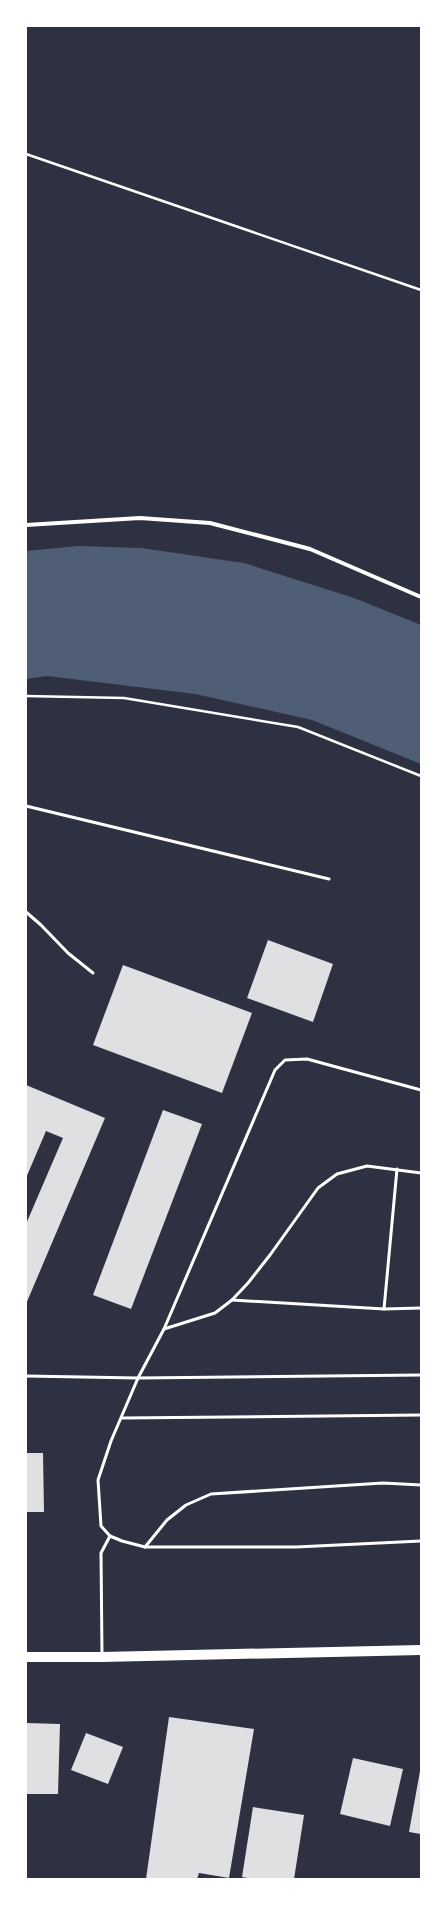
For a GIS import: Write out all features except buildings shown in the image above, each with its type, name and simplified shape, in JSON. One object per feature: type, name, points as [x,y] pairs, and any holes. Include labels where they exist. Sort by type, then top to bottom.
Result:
[{"type":"main road","points":[[26,1656],[102,1657],[421,1650]]},
{"type":"street","points":[[26,524],[140,518],[210,523],[310,549],[421,597]]},
{"type":"lane","points":[[26,806],[329,878]]},
{"type":"lane","points":[[26,912],[42,925],[68,953],[93,973]]},
{"type":"lane","points":[[421,1090],[307,1059],[285,1060],[275,1070],[164,1329],[138,1378],[111,1441],[98,1480],[101,1526],[110,1536],[145,1547],[296,1547],[421,1541]]},
{"type":"lane","points":[[164,1329],[215,1313],[232,1300],[248,1283],[270,1255],[318,1188],[337,1174],[367,1166],[421,1173]]},
{"type":"lane","points":[[384,1309],[397,1169]]},
{"type":"lane","points":[[232,1300],[384,1309],[421,1308]]},
{"type":"lane","points":[[26,1376],[138,1378],[421,1375]]},
{"type":"lane","points":[[122,1418],[421,1415]]},
{"type":"lane","points":[[145,1547],[167,1520],[186,1505],[211,1494],[383,1483],[421,1485]]},
{"type":"lane","points":[[102,1657],[101,1553],[110,1536]]},
{"type":"path","points":[[26,154],[421,290]]},
{"type":"path","points":[[26,696],[124,698],[298,727],[421,776]]},
{"type":"water","points":[[78,546],[141,548],[244,563],[357,599],[421,625],[421,764],[312,720],[195,694],[47,676],[26,679],[26,551]]}]
